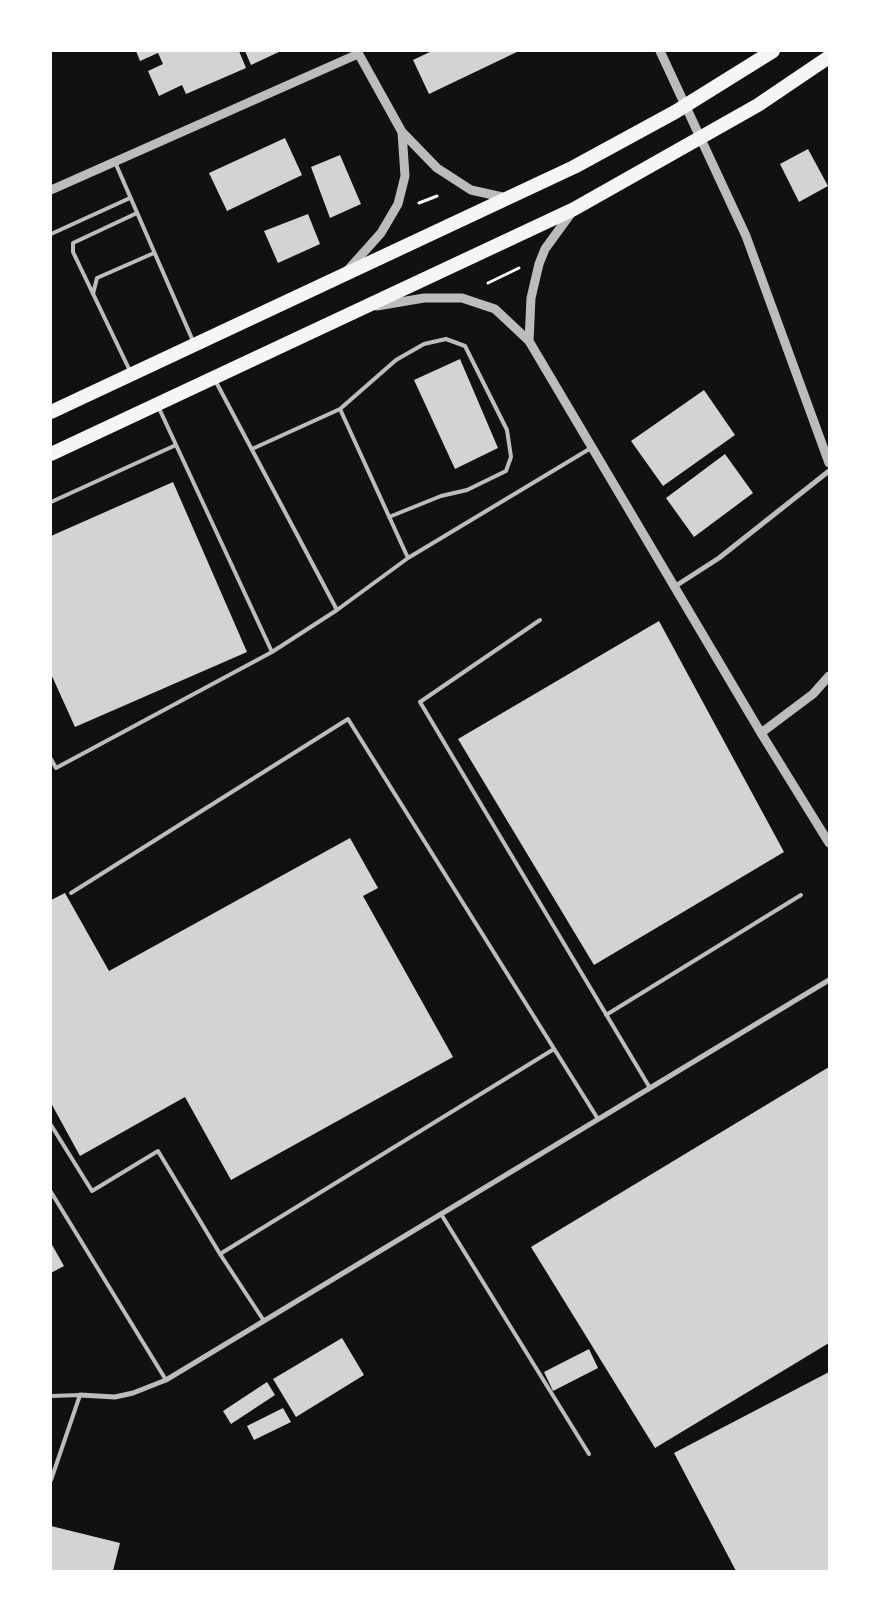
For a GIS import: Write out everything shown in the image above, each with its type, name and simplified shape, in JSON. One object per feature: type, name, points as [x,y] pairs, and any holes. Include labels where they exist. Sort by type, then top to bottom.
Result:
[{"type":"highway","points":[[51,412],[509,199],[627,140],[773,51]]},
{"type":"highway","points":[[51,454],[574,209],[743,114],[829,57]]},
{"type":"street","points":[[660,51],[730,197],[763,278],[829,463]]},
{"type":"street","points":[[51,190],[358,52],[402,132],[448,177],[471,190],[509,199]]},
{"type":"street","points":[[341,278],[381,233],[398,204],[405,176],[402,132]]},
{"type":"street","points":[[529,341],[531,298],[539,264],[545,248],[574,209]]},
{"type":"street","points":[[358,311],[424,298],[462,298],[495,310],[529,341],[761,733],[829,843]]},
{"type":"street","points":[[674,587],[719,558],[829,471]]},
{"type":"street","points":[[761,733],[813,694],[829,676]]},
{"type":"street","points":[[80,1395],[114,1397],[133,1393],[166,1380],[829,980]]},
{"type":"lane","points":[[114,161],[195,346]]},
{"type":"lane","points":[[51,234],[130,198]]},
{"type":"lane","points":[[132,375],[73,252],[73,243],[137,213]]},
{"type":"lane","points":[[93,294],[97,278],[154,253]]},
{"type":"lane","points":[[252,449],[340,409],[396,360],[424,344],[446,339],[465,346],[507,430],[511,457],[506,471],[466,490],[441,496],[389,517]]},
{"type":"lane","points":[[214,378],[337,610]]},
{"type":"lane","points":[[157,404],[272,652]]},
{"type":"lane","points":[[340,409],[408,558]]},
{"type":"lane","points":[[51,502],[176,445]]},
{"type":"lane","points":[[51,759],[54,770],[272,652],[337,610],[408,558],[591,448]]},
{"type":"lane","points":[[540,620],[420,702],[650,1088]]},
{"type":"lane","points":[[71,893],[348,719],[598,1119]]},
{"type":"lane","points":[[606,1015],[801,895]]},
{"type":"lane","points":[[220,1254],[554,1049]]},
{"type":"lane","points":[[51,1125],[92,1191],[158,1151],[220,1254],[264,1321]]},
{"type":"lane","points":[[51,1192],[166,1380]]},
{"type":"lane","points":[[441,1214],[589,1454]]},
{"type":"lane","points":[[51,1396],[80,1395],[51,1480]]},
{"type":"path","points":[[413,205],[437,196]]},
{"type":"path","points":[[488,283],[519,267]]},
{"type":"building","points":[[136,51],[239,51],[246,68],[186,94],[182,85],[159,96],[148,71],[163,64],[158,53],[140,61]]},
{"type":"building","points":[[245,51],[281,51],[251,65]]},
{"type":"building","points":[[432,51],[519,51],[429,94],[413,60]]},
{"type":"building","points":[[285,138],[302,175],[227,211],[209,173]]},
{"type":"building","points":[[808,149],[828,186],[799,202],[780,164]]},
{"type":"building","points":[[340,155],[361,204],[330,218],[311,167]]},
{"type":"building","points":[[308,214],[320,244],[278,263],[264,231]]},
{"type":"building","points":[[460,359],[498,448],[455,469],[414,380]]},
{"type":"building","points":[[704,390],[735,435],[663,486],[631,441]]},
{"type":"building","points":[[725,454],[753,493],[694,537],[666,498]]},
{"type":"building","points":[[173,482],[247,652],[75,727],[51,674],[51,536]]},
{"type":"building","points":[[659,621],[784,852],[594,965],[458,739]]},
{"type":"building","points":[[350,838],[378,888],[363,896],[453,1057],[231,1180],[185,1097],[80,1156],[51,1103],[51,900],[65,893],[109,971]]},
{"type":"building","points":[[829,1067],[829,1343],[655,1448],[531,1247]]},
{"type":"building","points":[[51,1243],[64,1266],[51,1273]]},
{"type":"building","points":[[342,1338],[364,1375],[296,1417],[273,1379]]},
{"type":"building","points":[[589,1349],[598,1368],[553,1391],[544,1372]]},
{"type":"building","points":[[829,1372],[829,1571],[736,1571],[674,1453]]},
{"type":"building","points":[[267,1382],[275,1395],[231,1424],[223,1411]]},
{"type":"building","points":[[283,1408],[291,1422],[254,1440],[247,1426]]},
{"type":"building","points":[[51,1526],[120,1543],[113,1571],[51,1571]]}]
